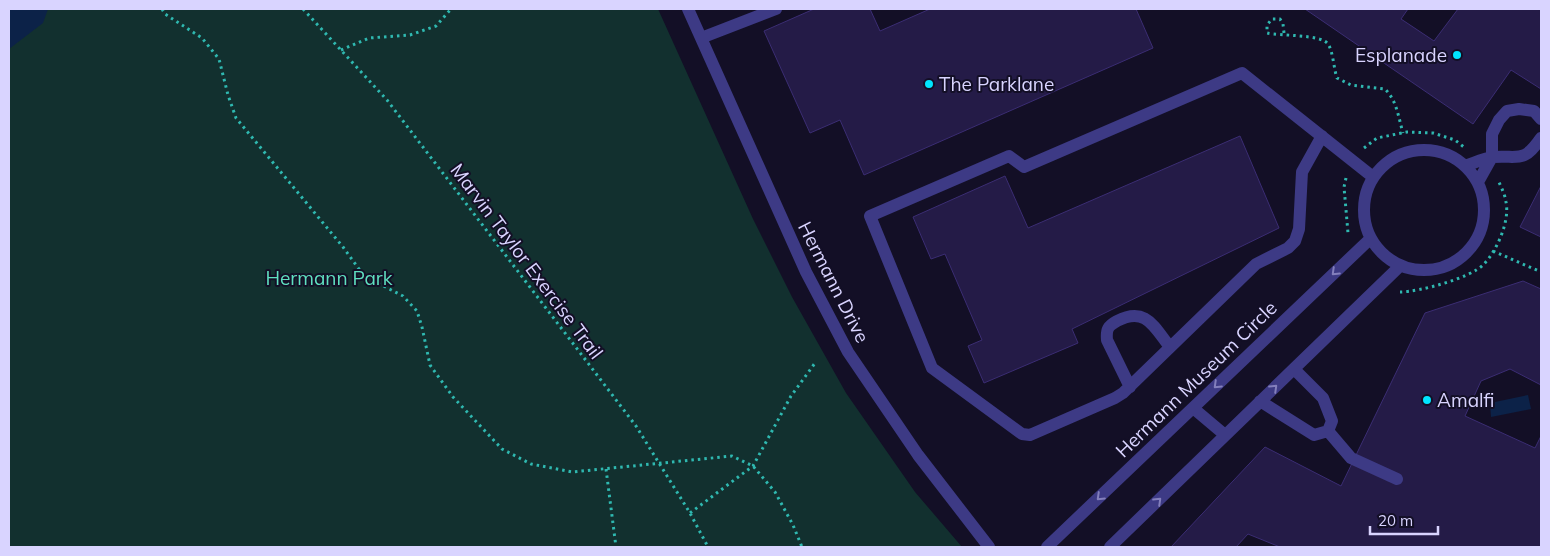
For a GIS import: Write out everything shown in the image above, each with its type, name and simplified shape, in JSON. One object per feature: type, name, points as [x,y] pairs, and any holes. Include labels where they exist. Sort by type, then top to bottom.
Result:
[{"type":"street","name":"Hermann Drive","points":[[688,9],[806,272],[848,352],[918,456],[989,547]]},
{"type":"street","points":[[701,38],[776,9]]},
{"type":"street","points":[[1322,136],[1302,172],[1299,229],[1295,241],[1288,248],[1256,264],[1130,387],[1115,398],[1030,435],[1022,434],[932,368],[870,216],[1009,156],[1024,167],[1242,73],[1322,136],[1373,177]]},
{"type":"street","points":[[1478,182],[1492,158],[1492,134],[1507,110],[1539,111]]},
{"type":"street","points":[[1465,166],[1492,158],[1519,158],[1533,150],[1541,138]]},
{"type":"street","points":[[1427,150],[1448,154],[1465,166],[1478,182],[1484,202],[1483,224],[1475,243],[1466,253],[1461,258],[1442,268],[1421,271],[1400,266],[1383,255],[1370,239],[1364,223],[1363,207],[1366,191],[1373,177],[1387,162],[1406,152],[1427,150]]},
{"type":"street","name":"Hermann Museum Circle","points":[[1048,547],[1370,239]]},
{"type":"street","points":[[1110,547],[1400,266]]},
{"type":"street","points":[[1130,387],[1107,340],[1106,332],[1108,326],[1131,315],[1140,315],[1148,320],[1170,348]]},
{"type":"street","points":[[1294,369],[1323,398],[1332,421],[1328,431]]},
{"type":"street","points":[[1260,402],[1314,435],[1328,431]]},
{"type":"street","points":[[1193,408],[1225,435]]},
{"type":"street","points":[[1328,431],[1351,458],[1397,479]]},
{"type":"path","points":[[162,9],[165,14],[202,38],[219,59],[236,118],[343,247],[364,276],[403,296],[417,311],[430,365],[453,397],[502,449],[531,464],[572,472],[732,456],[753,466],[775,492],[793,525],[802,547]]},
{"type":"path","name":"Marvin Taylor Exercise Trail","points":[[303,9],[393,108],[636,426],[690,513],[708,547]]},
{"type":"path","points":[[341,50],[369,38],[410,34],[436,26],[451,9]]},
{"type":"path","points":[[1284,33],[1284,24],[1280,19],[1272,19],[1267,25],[1267,33],[1277,35],[1284,33],[1323,40],[1328,44],[1337,78],[1351,85],[1385,88],[1396,104],[1403,133]]},
{"type":"path","points":[[1493,251],[1541,272]]},
{"type":"path","points":[[690,513],[753,466],[790,396],[815,363]]},
{"type":"path","points":[[606,468],[616,547]]},
{"type":"green space","name":"Hermann Park","points":[[9,9],[658,9],[753,219],[792,297],[846,393],[915,492],[962,547],[9,547]]},
{"type":"water","points":[[9,9],[48,9],[43,23],[9,49]]},
{"type":"water","points":[[1528,395],[1531,409],[1491,417],[1490,403]]},
{"type":"building","name":"The Parklane","points":[[814,9],[870,9],[880,31],[930,9],[1136,9],[1153,48],[864,175],[840,120],[810,133],[764,31]]},
{"type":"building","name":"Esplanade","points":[[1305,9],[1408,9],[1401,19],[1434,41],[1458,9],[1541,9],[1541,89],[1511,70],[1473,124]]},
{"type":"building","points":[[1240,136],[1279,228],[1072,329],[1078,343],[984,383],[968,346],[982,340],[945,254],[931,259],[913,217],[1005,176],[1028,228]]},
{"type":"building","points":[[1541,186],[1541,237],[1520,227]]},
{"type":"building","name":"Amalfi","points":[[1523,281],[1541,289],[1541,385],[1510,369],[1481,381],[1465,416],[1535,448],[1541,436],[1541,547],[1280,547],[1248,534],[1236,547],[1171,547],[1265,447],[1341,486],[1425,313]]},
{"type":"place","name":"Esplanade","points":[[1457,55]]},
{"type":"place","name":"The Parklane","points":[[929,84]]},
{"type":"place","name":"Amalfi","points":[[1427,400]]}]
